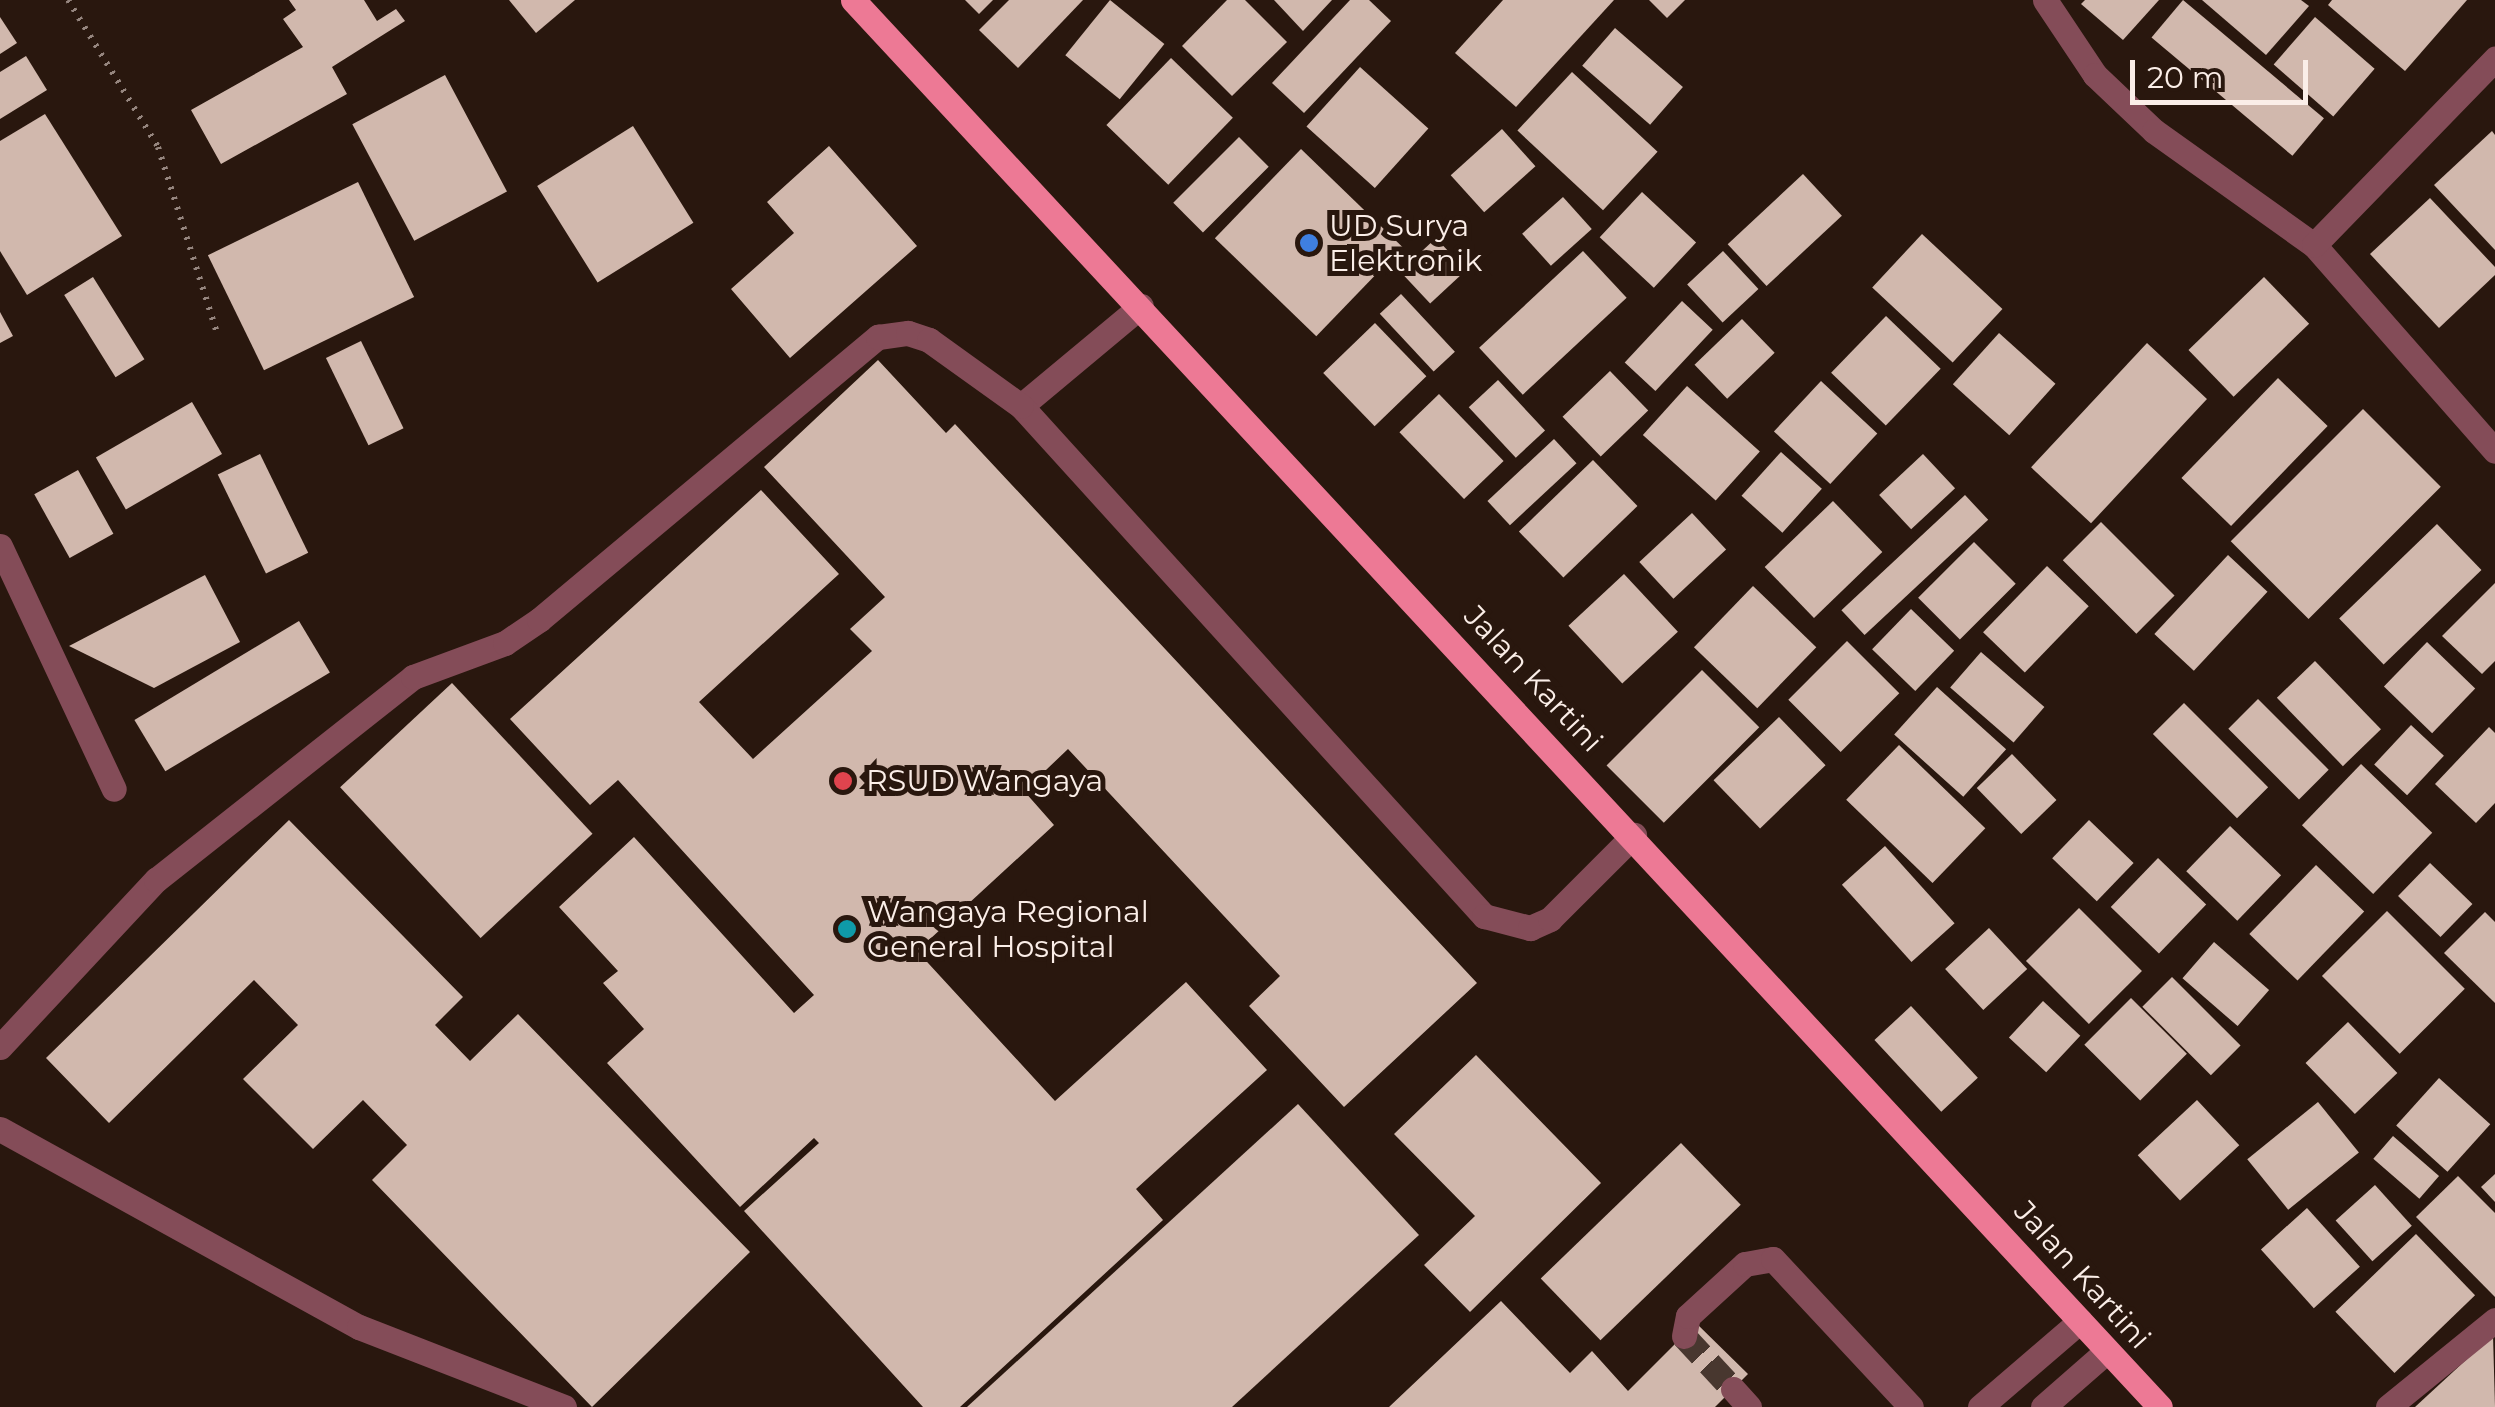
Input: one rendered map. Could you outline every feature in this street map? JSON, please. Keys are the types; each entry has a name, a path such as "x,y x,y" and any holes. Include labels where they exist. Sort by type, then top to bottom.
{"main road":[{"name":"Jalan Kartini","path":"853,0 1142,306 2160,1407"}],"street":[{"path":"2045,0 2095,75 2154,131 2314,245 2495,451"},
{"path":"2314,245 2495,60"},
{"path":"1021,406 1142,306"},
{"path":"0,1047 156,880 413,677 505,642 539,620 878,337 908,333 929,340 1021,406 1484,916 1530,928 1550,919 1634,836"},
{"path":"0,546 114,788"},
{"path":"0,1129 359,1327 564,1407"},
{"path":"1684,1336 1688,1316 1745,1264 1773,1259 1911,1407"},
{"path":"2388,1407 2495,1320"},
{"path":"1980,1407 2080,1321"},
{"path":"2044,1407 2108,1351"}],"path":[{"path":"68,0 158,147 216,330"}],"building":[{"path":"289,0 364,0 377,21 396,9 405,21 332,67 347,94 221,164 191,110 303,47 283,19 296,10"},
{"path":"509,0 575,0 536,33"},
{"path":"965,0 993,0 979,14"},
{"path":"1009,0 1083,0 1018,68 979,30"},
{"path":"1110,0 1164,44 1120,99 1065,55"},
{"path":"1227,0 1245,0 1287,42 1232,96 1182,46"},
{"path":"1274,0 1332,0 1303,31"},
{"path":"1350,0 1369,0 1391,21 1304,113 1272,83"},
{"path":"1503,0 1614,0 1516,107 1455,53"},
{"path":"1649,0 1685,0 1667,18"},
{"path":"2085,0 2159,0 2123,40 2081,4"},
{"path":"2183,0 2324,118 2292,156 2152,38"},
{"path":"2202,0 2301,0 2309,6 2266,55"},
{"path":"2332,0 2467,0 2405,71 2328,5"},
{"path":"0,17 17,43 0,54"},
{"path":"2315,17 2375,69 2333,116 2274,65"},
{"path":"1615,28 1683,87 1650,125 1582,66"},
{"path":"26,56 47,90 0,119 0,72"},
{"path":"1171,58 1233,118 1168,185 1106,125"},
{"path":"1360,67 1428,129 1375,188 1306,126"},
{"path":"1572,72 1658,152 1603,210 1517,131"},
{"path":"445,75 507,192 414,241 352,124"},
{"path":"45,114 122,236 27,295 0,251 0,141"},
{"path":"633,126 693,223 598,283 537,186"},
{"path":"1502,129 1535,166 1484,212 1451,175"},
{"path":"2492,131 2495,135 2495,250 2434,185"},
{"path":"1239,137 1269,167 1203,232 1173,203"},
{"path":"829,146 917,246 790,358 731,289 794,233 767,202"},
{"name":"UD Surya Elektronik","path":"1301,149 1402,247 1316,336 1215,238"},
{"path":"1803,174 1842,216 1767,286 1728,244"},
{"path":"358,182 414,297 264,370 208,255"},
{"path":"1642,192 1696,242 1654,288 1600,237"},
{"path":"1563,197 1592,229 1551,266 1522,234"},
{"path":"2430,198 2495,267 2495,275 2439,328 2370,254"},
{"path":"1922,234 2002,309 1953,362 1872,287"},
{"path":"1436,238 1466,270 1430,304 1400,271"},
{"path":"1583,251 1627,298 1523,395 1479,348"},
{"path":"1723,251 1758,289 1723,322 1687,284"},
{"path":"93,277 144,359 116,377 64,295"},
{"path":"2264,277 2309,324 2234,397 2188,350"},
{"path":"1401,294 1455,352 1434,372 1380,314"},
{"path":"1682,301 1713,330 1655,391 1625,362"},
{"path":"0,312 13,336 0,343"},
{"path":"1886,316 1941,369 1886,426 1831,373"},
{"path":"1742,319 1775,353 1727,399 1695,365"},
{"path":"1375,323 1426,376 1375,426 1323,373"},
{"path":"1999,333 2055,384 2009,435 1953,384"},
{"path":"361,341 404,428 368,445 326,358"},
{"path":"2147,343 2207,399 2091,523 2031,467"},
{"name":"Wangaya Regional General Hospital","path":"878,360 946,433 955,424 1477,983 1344,1107 1249,1006 1280,976 1068,749 1024,791 1054,825 917,951 1055,1101 1186,982 1267,1070 1136,1189 1163,1220 960,1407 923,1407 744,1211 819,1143 814,1138 740,1207 607,1063 644,1029 603,983 618,971 559,907 634,837 794,1013 814,995 618,780 590,805 510,719 761,490 839,574 699,702 753,759 872,651 850,629 885,597 764,467"},
{"path":"1610,371 1648,411 1601,456 1563,417"},
{"path":"2278,378 2328,426 2231,526 2181,478"},
{"path":"1498,380 1545,430 1516,458 1469,407"},
{"path":"1821,381 1877,434 1830,484 1774,431"},
{"path":"1687,386 1760,452 1716,501 1643,435"},
{"path":"1439,394 1504,461 1464,499 1399,432"},
{"path":"192,402 222,454 126,509 96,458"},
{"path":"2363,409 2441,487 2309,619 2231,541"},
{"path":"1554,439 1577,463 1510,525 1487,501"},
{"path":"1781,452 1822,489 1782,533 1742,496"},
{"path":"260,454 308,553 266,573 218,475"},
{"path":"1923,454 1955,488 1911,529 1879,495"},
{"path":"1593,460 1637,506 1563,578 1519,532"},
{"path":"78,470 113,534 70,558 34,494"},
{"path":"1965,495 1988,520 1865,635 1841,610"},
{"path":"1833,501 1882,552 1814,618 1765,567"},
{"path":"1692,513 1726,550 1673,599 1639,562"},
{"path":"2101,522 2175,596 2136,634 2063,560"},
{"path":"2437,524 2481,570 2384,665 2339,618"},
{"path":"1974,542 2016,584 1960,640 1918,598"},
{"path":"2228,555 2267,592 2194,671 2154,634"},
{"path":"2047,566 2089,606 2025,672 1983,632"},
{"path":"1624,574 1678,632 1622,684 1568,626"},
{"path":"205,575 240,642 154,688 69,646"},
{"path":"2495,583 2495,661 2482,674 2442,636"},
{"path":"1753,586 1816,647 1757,708 1694,647"},
{"path":"1911,609 1954,651 1915,691 1872,649"},
{"path":"299,621 330,672 165,771 134,720"},
{"path":"1847,641 1899,693 1841,752 1788,700"},
{"path":"2427,642 2475,689 2432,733 2384,687"},
{"path":"1981,652 2044,707 2014,743 1950,687"},
{"path":"2315,661 2381,729 2343,766 2277,698"},
{"path":"1702,670 1759,727 1664,823 1607,765"},
{"path":"452,683 592,834 481,938 340,787"},
{"path":"1937,687 2006,749 1963,797 1894,735"},
{"path":"2258,699 2329,770 2299,799 2228,729"},
{"path":"2184,703 2268,787 2237,818 2153,734"},
{"path":"1779,717 1826,765 1760,828 1714,780"},
{"path":"2411,725 2444,756 2407,795 2374,764"},
{"path":"2489,727 2495,733 2495,803 2476,823 2435,784"},
{"path":"1899,745 1985,828 1933,883 1846,800"},
{"path":"2012,754 2056,800 2021,834 1977,788"},
{"path":"2361,764 2432,833 2373,894 2302,825"},
{"path":"289,820 463,997 435,1025 470,1061 518,1014 750,1252 592,1407 372,1180 407,1145 363,1100 313,1149 243,1079 298,1025 254,980 109,1123 46,1058"},
{"path":"2089,820 2134,863 2097,901 2052,858"},
{"path":"2230,826 2281,875 2237,921 2186,871"},
{"path":"1885,846 1955,923 1911,962 1842,885"},
{"path":"2158,858 2206,905 2159,953 2111,907"},
{"path":"2430,863 2472,904 2440,937 2398,896"},
{"path":"2316,865 2364,912 2298,981 2249,934"},
{"path":"2079,908 2142,971 2089,1024 2026,961"},
{"path":"2387,911 2465,989 2400,1054 2322,976"},
{"path":"2485,912 2495,922 2495,1003 2444,953"},
{"path":"1989,928 2027,969 1983,1010 1945,969"},
{"path":"2214,942 2269,990 2238,1026 2183,978"},
{"path":"2172,977 2241,1046 2211,1075 2142,1007"},
{"path":"2131,998 2187,1054 2140,1101 2084,1045"},
{"path":"2043,1001 2080,1036 2046,1072 2009,1038"},
{"path":"1911,1006 1978,1078 1941,1112 1874,1040"},
{"path":"2348,1022 2397,1073 2355,1114 2306,1063"},
{"path":"1476,1055 1601,1183 1470,1312 1424,1265 1475,1216 1394,1134"},
{"path":"2439,1078 2490,1124 2447,1172 2396,1126"},
{"path":"2197,1100 2239,1145 2180,1201 2138,1155"},
{"path":"2318,1102 2359,1153 2288,1210 2247,1159"},
{"path":"1298,1104 1419,1235 1232,1407 967,1407"},
{"path":"2393,1136 2439,1176 2419,1199 2373,1159"},
{"path":"1681,1143 1741,1205 1600,1340 1541,1278"},
{"path":"2495,1174 2495,1202 2481,1187"},
{"path":"2458,1176 2495,1213 2495,1297 2416,1217"},
{"path":"2375,1185 2412,1226 2372,1261 2336,1220"},
{"path":"2307,1208 2360,1267 2314,1308 2261,1249"},
{"path":"2416,1234 2475,1295 2394,1373 2335,1312"},
{"path":"1501,1301 1570,1373 1592,1351 1628,1391 1696,1323 1748,1374 1715,1407 1389,1407"},
{"path":"2493,1335 2495,1407 2415,1407"}],"tunnel":[{"path":"1684,1336 1733,1389"}],"place":[{"name":"UD Surya Elektronik","path":"1309,243"},
{"name":"RSUD Wangaya","path":"843,781"},
{"name":"Wangaya Regional General Hospital","path":"847,929"}]}
